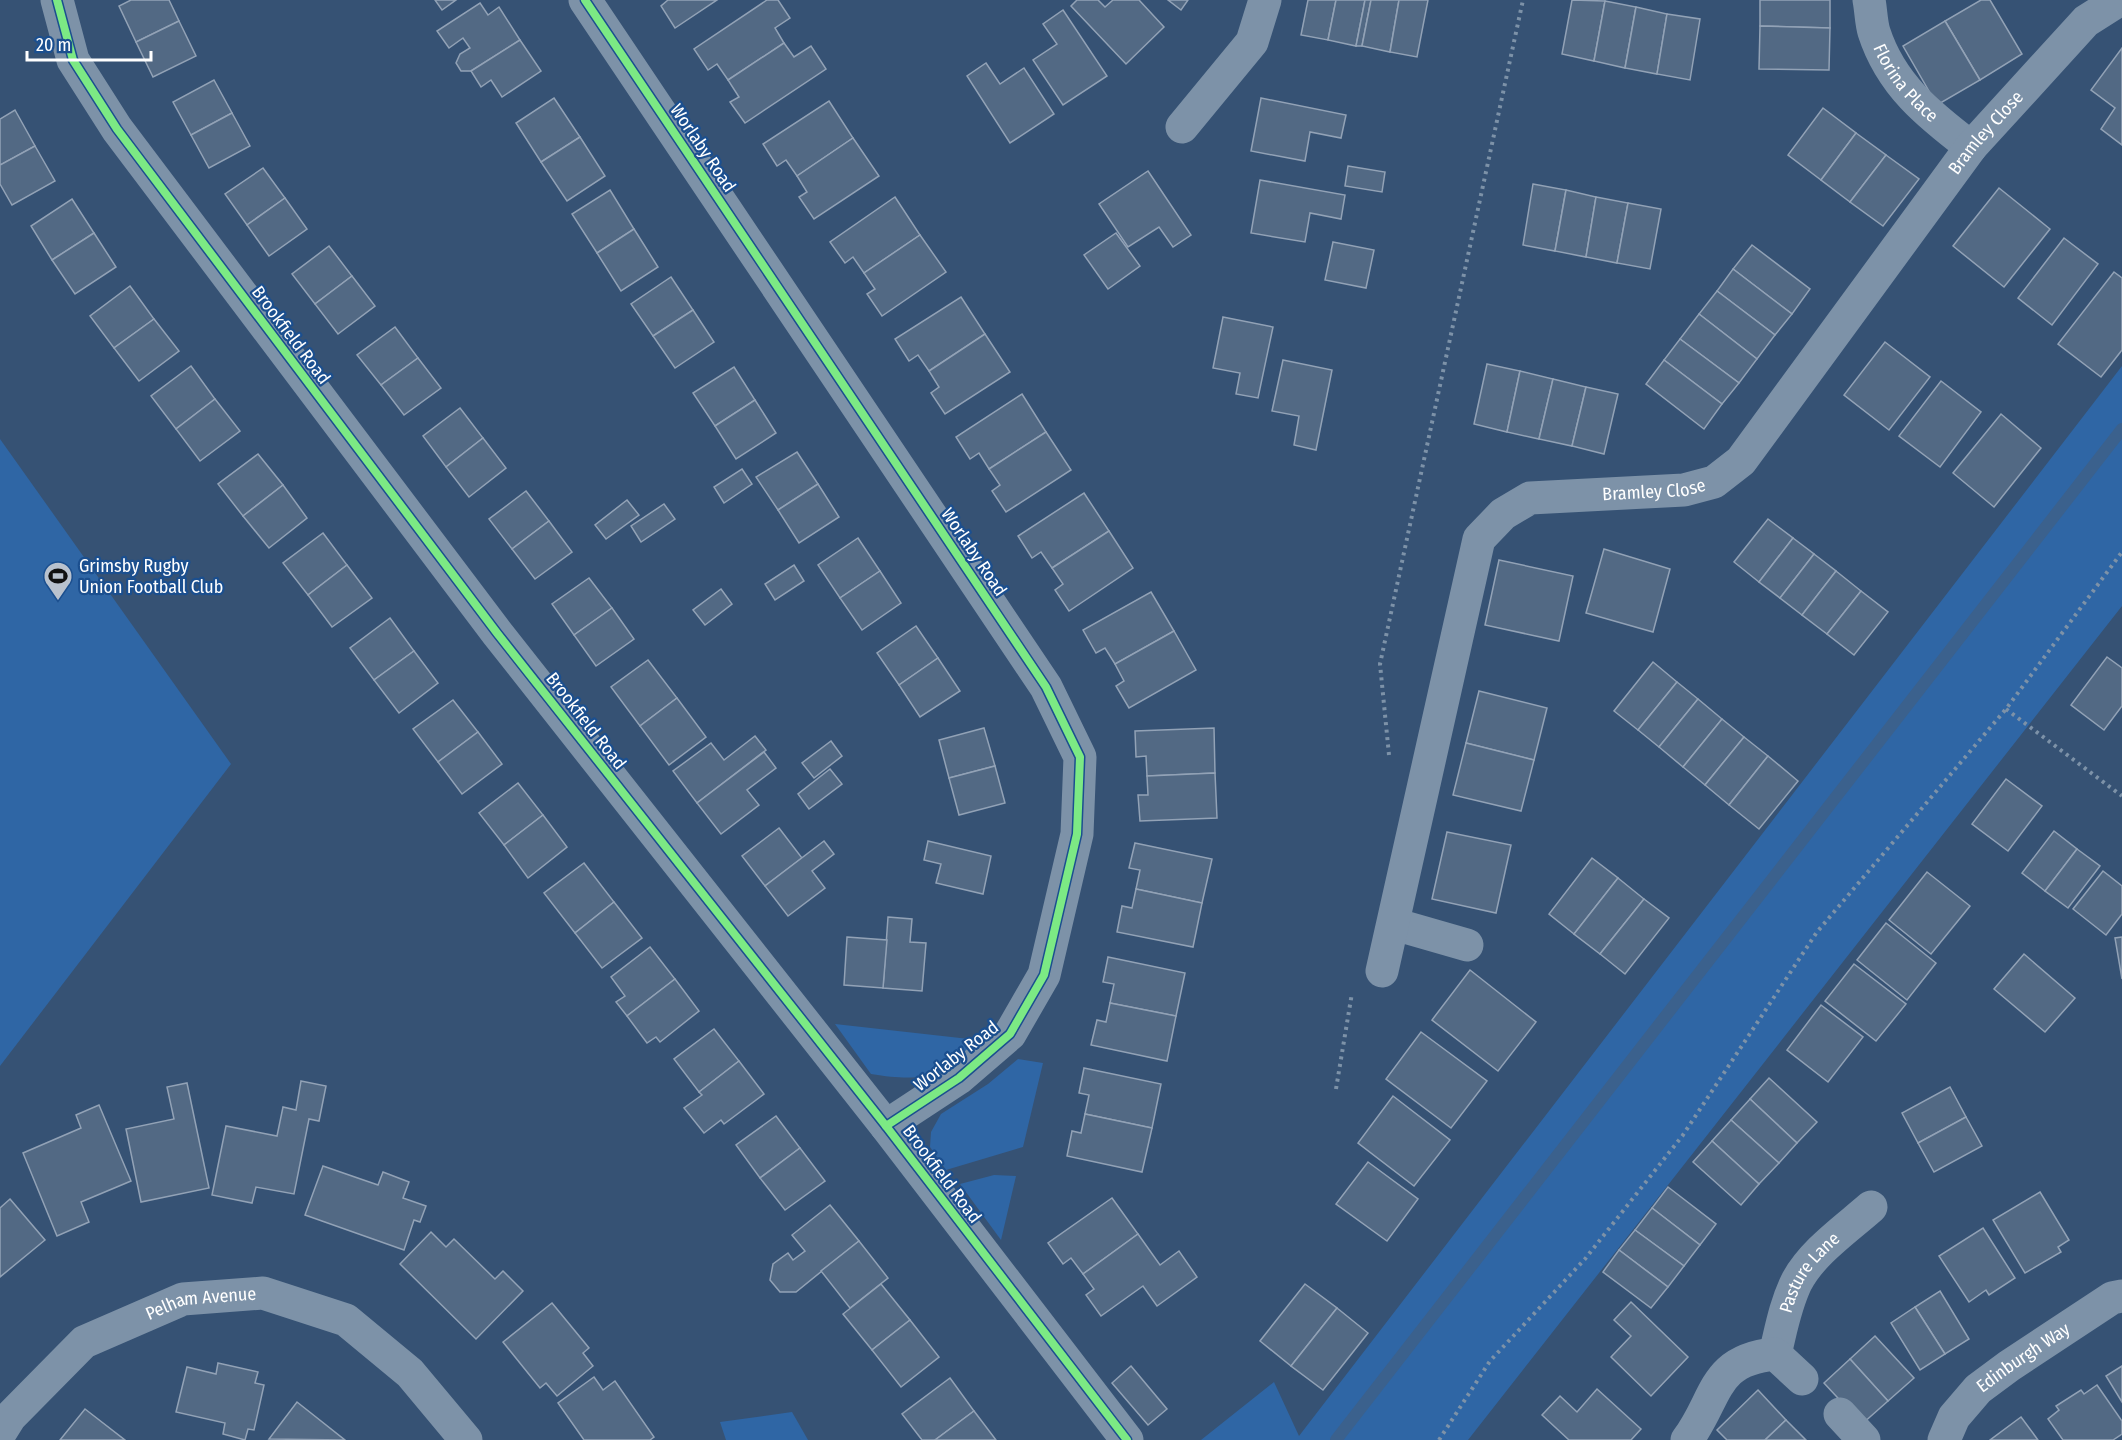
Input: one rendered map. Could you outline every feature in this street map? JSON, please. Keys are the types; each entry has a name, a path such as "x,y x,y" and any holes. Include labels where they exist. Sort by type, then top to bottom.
{"street":[{"name":"Brookfield Road","path":"57,0 73,60 117,129 497,633 886,1126 1127,1440"},
{"name":"Worlaby Road","path":"585,0 1046,687 1080,757 1077,834 1044,975 1010,1034 959,1078 886,1126"},
{"path":"1182,127 1252,42 1265,0"},
{"name":"Florina Place","path":"1869,0 1874,32 1896,80 1934,119 1971,147"},
{"name":"Bramley Close","path":"1382,971 1479,539 1503,514 1530,498 1684,490 1714,482 1741,461 1971,147 2086,21 2119,0"},
{"path":"1394,924 1467,945"},
{"name":"Pasture Lane","path":"1775,1354 1784,1313 1797,1281 1822,1249 1871,1207"},
{"name":"Pelham Avenue","path":"0,1433 10,1417 84,1342 183,1299 263,1293 346,1320 410,1373 466,1440"},
{"name":"Edinburgh Way","path":"1944,1440 1954,1418 1978,1389 2112,1298 2122,1296"},
{"path":"1687,1440 1721,1380 1733,1366 1758,1356 1775,1354 1802,1379"},
{"path":"1840,1414 1864,1440"}],"path":[{"path":"1390,761 1380,664 1522,0"},
{"path":"1440,1440 1490,1360 1585,1259 1683,1135 1817,932 2006,709 2122,552"},
{"path":"2006,709 2122,796"},
{"path":"1336,1089 1353,985"}],"shaded area":[{"path":"2122,366 2122,606 1468,1440 1201,1440 1274,1382 1299,1436"},
{"name":"Grimsby Rugby Union Football Club","path":"0,439 231,764 0,1066"},
{"path":"835,1024 987,1041 958,1062 934,1074 921,1077 890,1077 871,1074"},
{"path":"1018,1059 1043,1063 1023,1147 946,1170 930,1147 931,1132 941,1114 988,1084"},
{"path":"994,1175 1016,1176 1001,1240 960,1184"},
{"path":"792,1412 808,1440 726,1440 720,1422"}],"building":[{"path":"131,0 169,0 179,21 136,42 119,6"},
{"path":"435,0 456,0 442,10"},
{"path":"668,0 717,0 675,28 661,6"},
{"path":"767,0 778,0 790,18 775,28 784,43 728,80 717,64 708,70 694,49"},
{"path":"1077,0 1098,0 1105,7 1113,0 1139,0 1164,27 1126,64 1071,6"},
{"path":"1168,0 1188,0 1181,10"},
{"path":"1308,0 1336,0 1328,40 1301,35"},
{"path":"1336,0 1365,0 1356,46 1328,40"},
{"path":"1365,0 1371,0 1362,46 1356,46"},
{"path":"1371,0 1399,0 1390,52 1362,46"},
{"path":"1399,0 1428,0 1417,57 1390,52"},
{"path":"1572,0 1605,1 1594,61 1562,54"},
{"path":"1760,0 1830,0 1830,28 1760,26"},
{"path":"1981,0 1990,0 2022,54 1980,80 1945,21"},
{"path":"1605,1 1636,7 1625,68 1594,61"},
{"path":"480,3 488,15 499,7 520,40 471,71 461,71 456,63 460,54 470,48 463,38 449,48 437,31"},
{"path":"1636,7 1667,14 1657,74 1625,68"},
{"path":"1063,10 1107,76 1063,105 1033,60 1057,44 1043,24"},
{"path":"1667,14 1700,19 1690,80 1657,74"},
{"path":"179,21 196,56 153,77 136,42"},
{"path":"1945,21 1980,80 1937,105 1903,46"},
{"path":"1760,26 1830,28 1829,70 1759,69"},
{"path":"520,40 541,71 502,97 491,80 481,87 471,71"},
{"path":"784,43 794,57 811,46 826,69 745,123 730,102 739,97 728,80"},
{"path":"2122,48 2122,145 2101,129 2115,108 2091,90"},
{"path":"986,63 1000,84 1024,68 1054,114 1010,143 967,76"},
{"path":"214,80 232,113 191,135 173,102"},
{"path":"554,98 580,137 541,162 516,123"},
{"path":"1261,98 1346,115 1341,138 1310,132 1305,161 1251,151"},
{"path":"829,101 853,138 797,176 786,160 777,166 763,144"},
{"path":"1823,108 1856,133 1821,180 1788,155"},
{"path":"15,110 35,146 0,165 0,119"},
{"path":"232,113 250,146 209,168 191,135"},
{"path":"1856,133 1886,155 1850,202 1821,180"},
{"path":"580,137 605,176 567,201 541,162"},
{"path":"853,138 879,176 814,219 799,197 807,192 797,176"},
{"path":"35,146 55,181 12,205 0,184 0,165"},
{"path":"1886,155 1919,179 1883,226 1850,202"},
{"path":"1348,166 1385,172 1382,192 1345,186"},
{"path":"263,168 285,198 247,225 225,194"},
{"path":"1148,171 1191,235 1173,247 1159,227 1128,247 1099,204"},
{"path":"1260,180 1345,195 1341,219 1310,213 1305,242 1251,233"},
{"path":"1533,184 1566,190 1555,251 1523,245"},
{"path":"1999,188 2050,229 2004,287 1953,246"},
{"path":"610,190 634,229 597,253 572,214"},
{"path":"1566,190 1596,197 1586,257 1555,251"},
{"path":"895,197 920,235 864,273 853,257 845,263 830,242"},
{"path":"1596,197 1628,203 1617,263 1586,257"},
{"path":"285,198 307,229 269,256 247,225"},
{"path":"72,199 94,233 52,260 31,226"},
{"path":"1628,203 1661,209 1650,269 1617,263"},
{"path":"634,229 658,267 621,291 597,253"},
{"path":"94,233 116,267 75,294 52,260"},
{"path":"1116,233 1140,266 1108,289 1084,255"},
{"path":"920,235 946,272 882,316 867,294 875,289 864,273"},
{"path":"2064,238 2098,264 2052,325 2018,298"},
{"path":"1333,242 1374,250 1366,288 1325,280"},
{"path":"1752,245 1810,289 1792,314 1733,269"},
{"path":"329,246 352,276 315,304 292,274"},
{"path":"1733,269 1792,314 1775,335 1717,291"},
{"path":"2114,272 2122,278 2122,350 2101,377 2058,344"},
{"path":"352,276 375,306 338,334 315,304"},
{"path":"671,277 693,310 653,336 631,304"},
{"path":"130,286 154,319 114,348 90,316"},
{"path":"1717,291 1775,335 1757,359 1699,314"},
{"path":"961,297 985,334 929,371 918,355 909,361 895,339"},
{"path":"693,310 714,342 675,368 653,336"},
{"path":"1699,314 1757,359 1739,383 1680,339"},
{"path":"1223,317 1273,327 1258,398 1236,394 1240,373 1213,368"},
{"path":"154,319 179,351 139,381 114,348"},
{"path":"395,327 418,358 381,385 357,355"},
{"path":"985,334 1010,372 945,414 931,393 939,387 929,371"},
{"path":"1680,339 1739,383 1722,404 1664,360"},
{"path":"1885,342 1930,377 1889,430 1844,395"},
{"path":"418,358 441,388 404,415 381,385"},
{"path":"1283,360 1332,370 1316,450 1294,445 1299,416 1272,411"},
{"path":"1664,360 1722,404 1704,429 1646,384"},
{"path":"1487,364 1520,371 1507,432 1474,424"},
{"path":"191,366 215,399 176,429 151,396"},
{"path":"734,367 755,400 715,426 693,393"},
{"path":"1520,371 1553,379 1539,439 1507,432"},
{"path":"1553,379 1586,387 1572,446 1539,439"},
{"path":"1941,381 1981,412 1940,467 1899,436"},
{"path":"1586,387 1618,394 1604,454 1572,446"},
{"path":"1022,394 1046,432 989,469 979,453 970,459 956,437"},
{"path":"215,399 240,431 200,461 176,429"},
{"path":"755,400 776,433 736,459 715,426"},
{"path":"460,408 483,438 446,467 423,436"},
{"path":"2001,414 2041,448 1994,507 1953,473"},
{"path":"1046,432 1071,470 1006,512 992,491 1000,485 989,469"},
{"path":"483,438 506,468 469,497 446,467"},
{"path":"797,452 818,484 778,510 756,477"},
{"path":"258,454 283,485 243,516 218,484"},
{"path":"742,469 752,484 724,503 714,487"},
{"path":"818,484 839,517 799,543 778,510"},
{"path":"283,485 307,518 269,548 243,516"},
{"path":"526,491 549,521 512,549 489,519"},
{"path":"1084,493 1109,531 1052,568 1041,552 1032,558 1018,536"},
{"path":"627,500 639,515 606,539 595,525"},
{"path":"664,504 675,519 641,542 631,526"},
{"path":"1768,519 1793,538 1759,582 1734,562"},
{"path":"549,521 572,552 535,579 512,549"},
{"path":"1109,531 1133,568 1069,611 1055,590 1063,584 1052,568"},
{"path":"323,533 347,565 308,595 283,563"},
{"path":"858,538 880,571 840,598 818,565"},
{"path":"1793,538 1814,554 1780,598 1759,582"},
{"path":"1604,549 1670,569 1653,632 1586,613"},
{"path":"1814,554 1836,571 1802,615 1780,598"},
{"path":"1499,560 1573,576 1559,641 1485,625"},
{"path":"347,565 372,598 332,627 308,595"},
{"path":"794,565 804,581 775,600 765,584"},
{"path":"880,571 901,603 862,630 840,598"},
{"path":"1836,571 1861,591 1827,634 1802,615"},
{"path":"589,578 612,608 574,635 552,604"},
{"path":"721,589 732,604 705,625 693,610"},
{"path":"1861,591 1888,612 1854,655 1827,634"},
{"path":"1151,592 1174,631 1115,664 1105,648 1096,653 1083,630"},
{"path":"612,608 634,639 596,666 574,635"},
{"path":"390,618 414,651 374,680 350,648"},
{"path":"916,626 938,658 899,685 877,653"},
{"path":"1174,631 1196,670 1129,708 1116,686 1124,681 1115,664"},
{"path":"414,651 438,683 399,713 374,680"},
{"path":"2107,657 2122,668 2122,706 2104,730 2071,705"},
{"path":"938,658 960,691 920,717 899,685"},
{"path":"648,660 677,698 640,726 611,687"},
{"path":"1653,662 1677,682 1638,730 1614,711"},
{"path":"1677,682 1698,699 1659,747 1638,730"},
{"path":"1479,691 1547,708 1534,760 1466,743"},
{"path":"677,698 706,737 669,765 640,726"},
{"path":"1698,699 1722,719 1683,767 1659,747"},
{"path":"453,700 478,732 438,762 413,729"},
{"path":"1722,719 1744,737 1705,785 1683,767"},
{"path":"984,728 995,766 949,778 939,740"},
{"path":"1214,728 1215,773 1147,776 1146,756 1136,757 1135,731"},
{"path":"478,732 502,764 462,794 438,762"},
{"path":"755,736 766,750 697,803 673,771 711,743 724,760"},
{"path":"1744,737 1768,756 1729,805 1705,785"},
{"path":"831,741 842,756 814,778 802,763"},
{"path":"1466,743 1534,760 1521,811 1453,795"},
{"path":"764,752 776,768 747,790 759,805 721,834 697,803"},
{"path":"1768,756 1798,781 1759,829 1729,805"},
{"path":"995,766 1005,803 959,815 949,778"},
{"path":"830,769 842,784 809,809 798,794"},
{"path":"1215,773 1217,818 1140,821 1138,795 1148,795 1147,776"},
{"path":"2006,779 2042,806 2008,851 1972,824"},
{"path":"518,783 543,815 504,845 479,813"},
{"path":"543,815 567,847 528,878 504,845"},
{"path":"779,828 802,858 765,886 742,856"},
{"path":"2054,831 2077,849 2045,891 2022,873"},
{"path":"1447,832 1511,845 1496,913 1432,899"},
{"path":"824,841 834,854 812,871 825,888 788,916 765,886"},
{"path":"928,841 991,856 983,894 936,883 941,864 924,860"},
{"path":"1135,843 1212,859 1202,903 1136,889 1140,870 1129,868"},
{"path":"2077,849 2100,866 2068,908 2045,891"},
{"path":"1592,858 1618,878 1574,934 1549,914"},
{"path":"584,863 614,902 575,933 544,893"},
{"path":"2103,871 2122,886 2122,914 2106,935 2073,909"},
{"path":"1927,872 1970,906 1931,954 1889,920"},
{"path":"1618,878 1644,899 1600,954 1574,934"},
{"path":"1136,889 1202,903 1193,947 1117,932 1122,906 1132,908"},
{"path":"1644,899 1669,918 1625,974 1600,954"},
{"path":"614,902 642,938 602,968 575,933"},
{"path":"888,917 912,919 910,942 926,943 922,991 883,988"},
{"path":"1886,923 1936,963 1907,1000 1857,960"},
{"path":"847,937 887,940 883,988 844,985"},
{"path":"2122,937 2122,979 2115,938"},
{"path":"650,947 675,979 627,1016 616,1002 625,996 611,977"},
{"path":"2024,954 2075,998 2045,1032 1994,989"},
{"path":"1108,957 1185,973 1176,1016 1110,1003 1114,984 1103,982"},
{"path":"1854,964 1906,1004 1876,1041 1825,1001"},
{"path":"1470,970 1536,1022 1498,1071 1432,1020"},
{"path":"675,979 699,1011 660,1042 656,1037 647,1043 627,1016"},
{"path":"1110,1003 1176,1016 1167,1061 1091,1045 1097,1020 1106,1022"},
{"path":"1821,1005 1863,1037 1828,1082 1787,1050"},
{"path":"714,1029 739,1061 699,1092 674,1059"},
{"path":"1421,1032 1487,1081 1451,1128 1386,1079"},
{"path":"739,1061 764,1094 724,1124 721,1120 704,1133 684,1108 702,1095 699,1092"},
{"path":"1084,1068 1161,1084 1152,1128 1085,1114 1089,1095 1079,1093"},
{"path":"1769,1078 1817,1122 1797,1143 1750,1099"},
{"path":"301,1081 326,1086 319,1121 309,1119 294,1194 256,1187 252,1203 212,1195 226,1126 277,1136 283,1107 296,1110"},
{"path":"187,1083 209,1188 141,1202 126,1129 174,1119 167,1087"},
{"path":"1950,1087 1966,1117 1918,1143 1902,1113"},
{"path":"1393,1096 1450,1140 1414,1186 1358,1143"},
{"path":"1750,1099 1797,1143 1779,1163 1731,1120"},
{"path":"99,1105 131,1181 81,1202 89,1222 57,1236 23,1153 81,1128 76,1115"},
{"path":"1085,1114 1152,1128 1142,1172 1067,1156 1072,1131 1081,1133"},
{"path":"776,1116 800,1148 760,1178 736,1145"},
{"path":"1966,1117 1982,1146 1934,1172 1918,1143"},
{"path":"1731,1120 1779,1163 1759,1184 1712,1141"},
{"path":"1712,1141 1759,1184 1741,1205 1693,1162"},
{"path":"800,1148 825,1181 785,1210 760,1178"},
{"path":"1368,1162 1418,1199 1387,1241 1336,1204"},
{"path":"323,1166 378,1185 383,1172 409,1182 403,1198 426,1206 420,1222 414,1220 404,1250 305,1215"},
{"path":"1668,1187 1716,1224 1700,1245 1652,1208"},
{"path":"2040,1192 2069,1240 2058,1247 2061,1252 2025,1273 1993,1220"},
{"path":"1112,1198 1138,1234 1083,1274 1071,1258 1063,1264 1048,1243"},
{"path":"10,1199 45,1240 0,1277 0,1208"},
{"path":"830,1205 859,1241 796,1292 780,1292 770,1280 773,1264 788,1253 793,1260 805,1251 792,1235"},
{"path":"1652,1208 1700,1245 1684,1266 1635,1230"},
{"path":"1983,1228 2015,1278 1989,1295 1986,1290 1969,1302 1939,1256"},
{"path":"1635,1230 1684,1266 1668,1287 1619,1250"},
{"path":"431,1232 446,1247 454,1239 495,1279 503,1271 523,1291 476,1339 400,1264"},
{"path":"1138,1234 1160,1265 1179,1251 1197,1277 1157,1306 1143,1286 1101,1316 1086,1295 1094,1289 1083,1274"},
{"path":"859,1241 888,1278 850,1308 821,1271"},
{"path":"1619,1250 1668,1287 1651,1308 1603,1272"},
{"path":"881,1284 910,1320 872,1350 843,1314"},
{"path":"1305,1284 1337,1308 1291,1366 1260,1341"},
{"path":"1940,1291 1969,1339 1945,1354 1915,1307"},
{"path":"1631,1302 1688,1357 1651,1396 1611,1357 1631,1336 1614,1320"},
{"path":"552,1303 589,1348 583,1353 593,1366 557,1396 546,1383 540,1388 503,1342"},
{"path":"1915,1307 1945,1354 1920,1370 1891,1323"},
{"path":"1337,1308 1368,1333 1323,1390 1291,1366"},
{"path":"910,1320 939,1357 901,1387 872,1350"},
{"path":"1875,1336 1914,1378 1888,1401 1850,1359"},
{"path":"1850,1359 1888,1401 1862,1424 1824,1383"},
{"path":"218,1363 258,1372 255,1383 264,1385 254,1430 248,1429 245,1440 223,1434 225,1423 176,1412 187,1367 216,1374"},
{"path":"1131,1366 1167,1409 1148,1425 1112,1383"},
{"path":"2122,1366 2122,1402 2106,1376"},
{"path":"594,1377 603,1390 615,1381 654,1437 650,1440 584,1440 558,1403"},
{"path":"950,1378 974,1411 935,1440 922,1440 902,1414"},
{"path":"2097,1385 2122,1421 2122,1434 2113,1440 2063,1440 2048,1419 2059,1410 2056,1406 2081,1390 2084,1394"},
{"path":"1597,1389 1641,1429 1631,1440 1569,1440 1542,1415 1560,1396 1577,1412"},
{"path":"1758,1390 1786,1420 1765,1440 1727,1440 1717,1430"},
{"path":"297,1402 345,1440 269,1439"},
{"path":"85,1409 125,1440 60,1440"},
{"path":"974,1411 996,1440 935,1440"},
{"path":"2021,1417 2038,1440 1990,1440"},
{"path":"1786,1420 1806,1440 1765,1440"}],"waterway":[{"path":"1336,1440 2122,429"}],"cycle path":[{"path":"57,0 73,60 117,129 497,633 886,1126 1127,1440"},
{"path":"585,0 1046,687 1080,757 1077,834 1044,975 1010,1034 959,1078 886,1126"}],"place":[{"name":"Grimsby Rugby Union Football Club","path":"58,602"}]}
